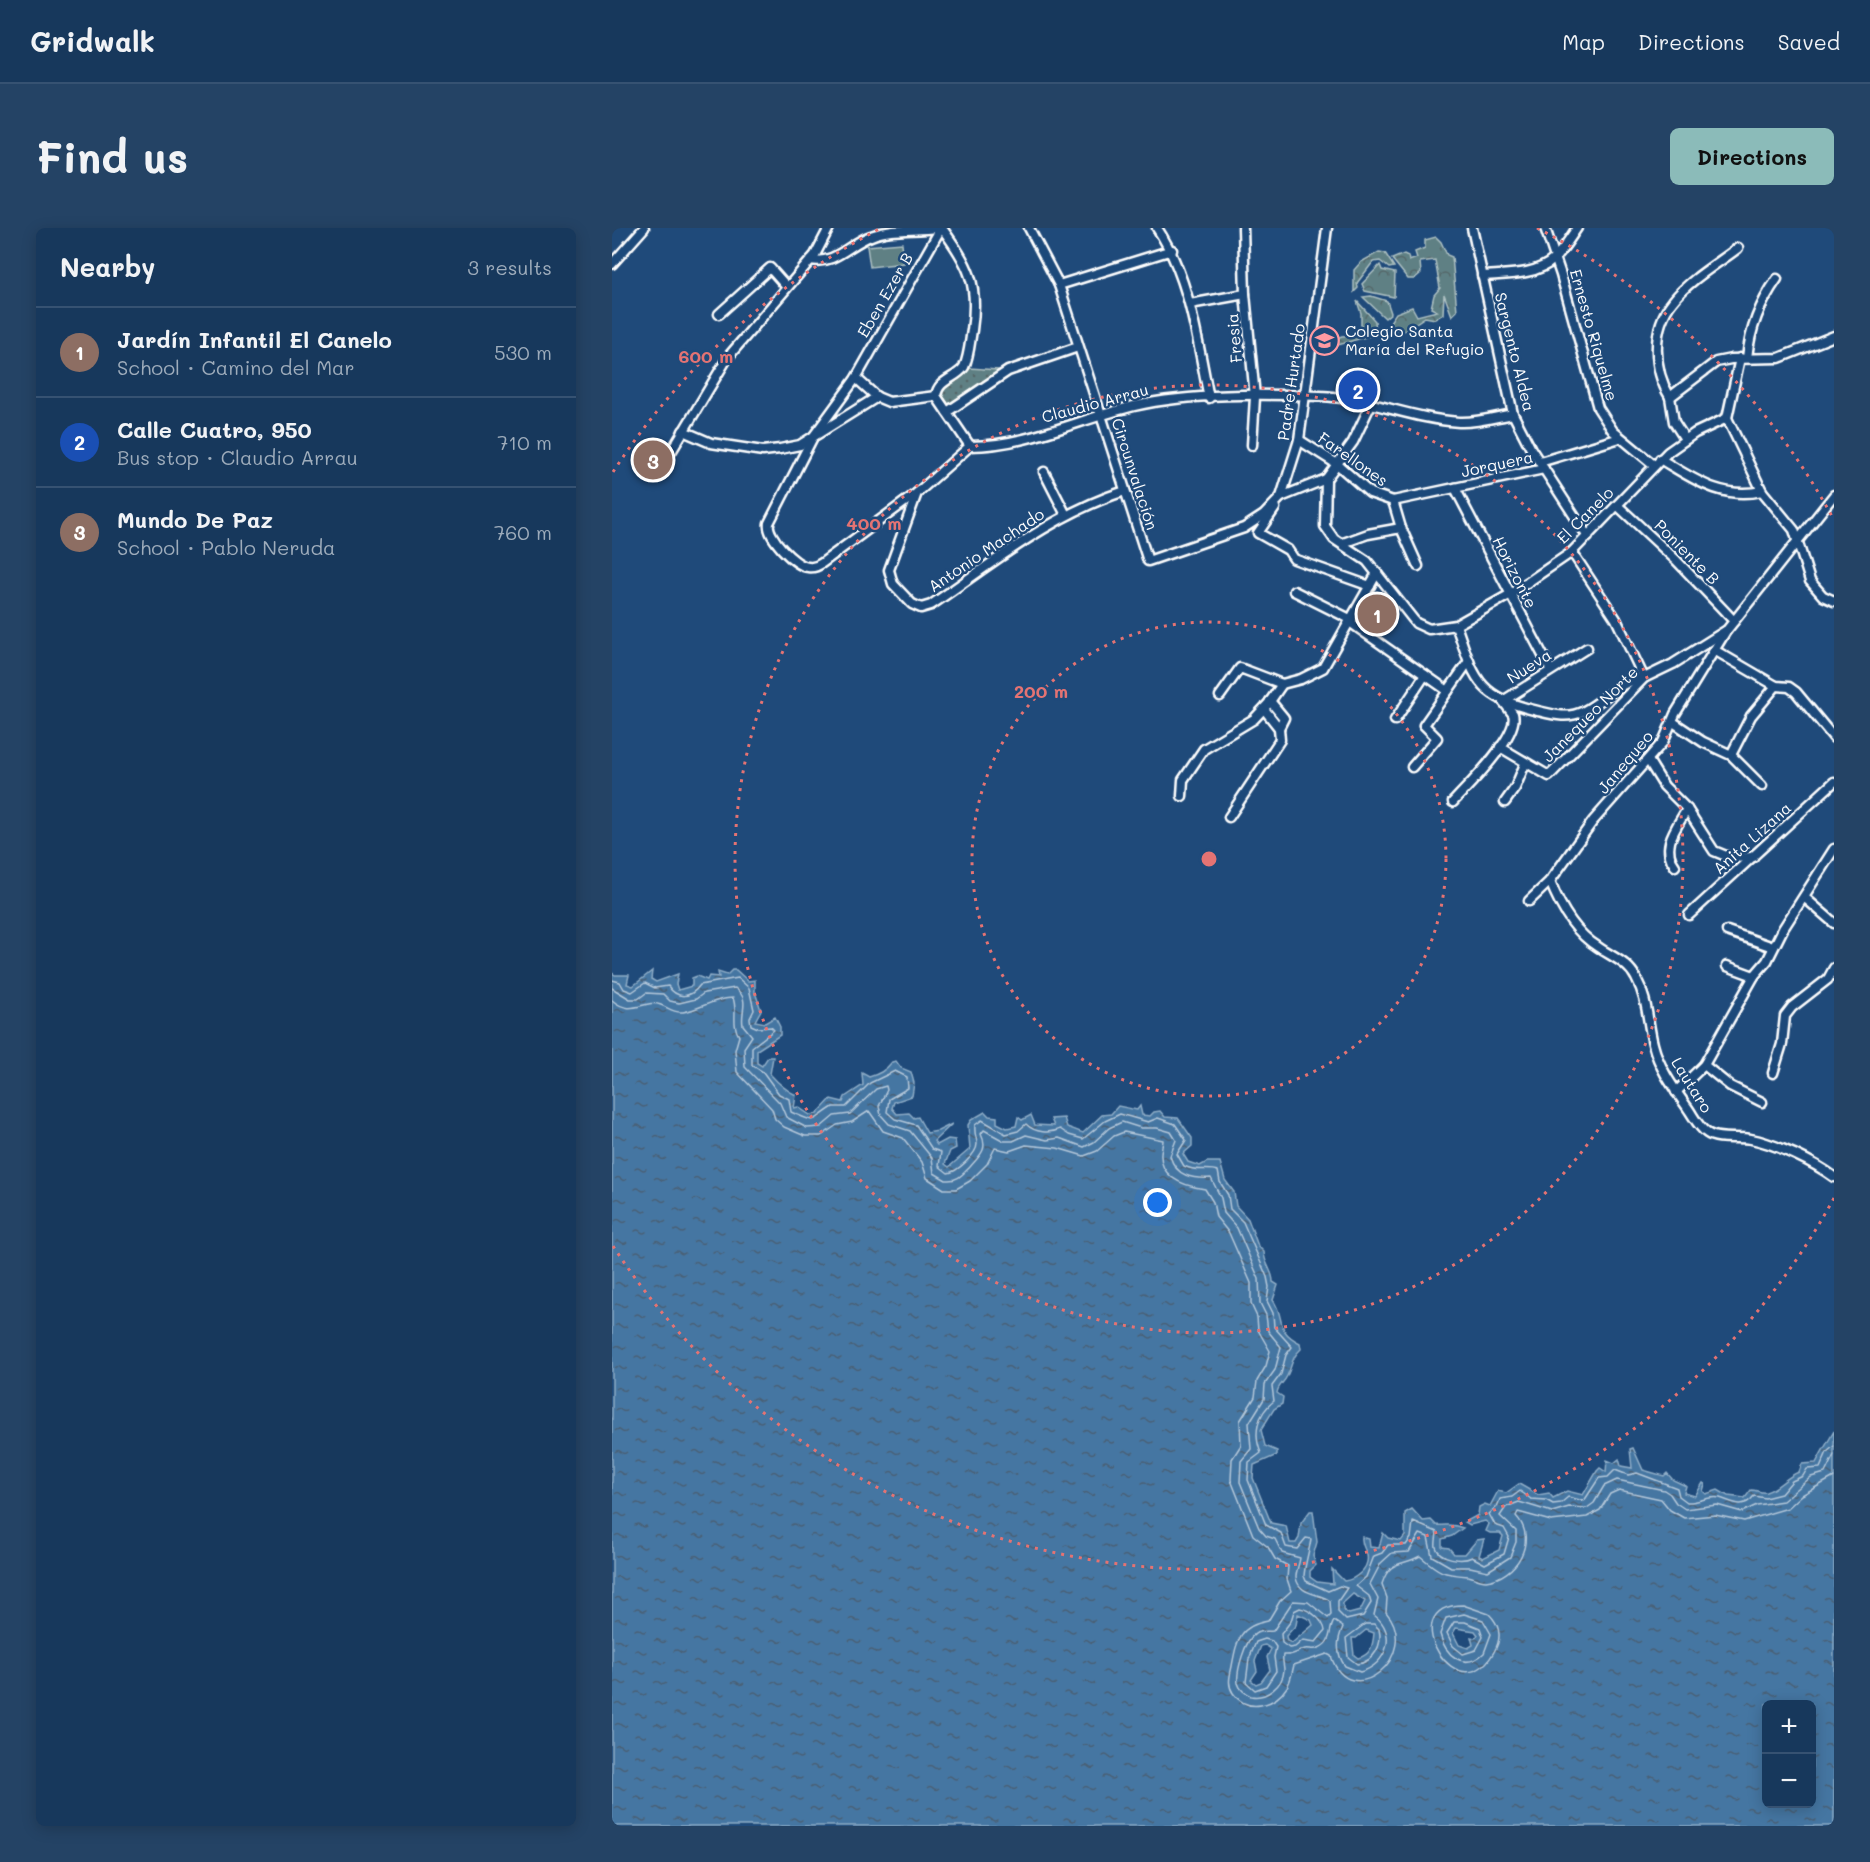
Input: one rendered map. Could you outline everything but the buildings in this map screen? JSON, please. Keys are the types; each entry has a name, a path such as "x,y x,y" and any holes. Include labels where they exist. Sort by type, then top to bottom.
{"street":[{"path":"612,264 644,228"},
{"path":"670,452 728,357 786,286 811,260 829,228"},
{"path":"811,260 832,258 864,238 880,233 936,228"},
{"path":"936,396 940,385 958,373 965,364 975,307 969,270 942,228"},
{"name":"Eben Ezer B","path":"917,493 816,567 799,564 771,538 768,530 769,523 813,437 856,378 942,228"},
{"name":"Circunvalación","path":"1029,228 1059,285 1148,561 1244,528 1278,500"},
{"path":"1157,228 1172,250 1190,304 1209,398"},
{"name":"Fresia","path":"1243,228 1245,294 1255,397 1252,445"},
{"name":"Padre Hurtado","path":"1327,228 1299,440 1275,510 1258,533 1288,550 1294,559 1370,586"},
{"name":"Sargento Aldea","path":"1472,228 1513,414 1588,537"},
{"name":"Ernesto Riquelme","path":"1545,228 1573,315 1594,398 1603,417 1620,438 1657,462 1714,490 1738,494 1762,491"},
{"path":"1482,276 1526,272 1544,266 1555,258 1577,228"},
{"path":"1685,439 1674,422 1670,397 1660,376 1657,359 1658,341 1666,312 1683,290 1738,248"},
{"path":"1059,285 1172,250"},
{"path":"719,314 770,268 786,286"},
{"path":"1777,279 1754,323 1727,418 1762,491 1798,539 1810,581 1823,596 1834,601"},
{"path":"1190,304 1245,294"},
{"path":"1670,397 1709,365 1724,360 1743,358 1779,358 1834,336"},
{"path":"947,412 1008,371 1078,347"},
{"path":"856,378 877,397 889,402 936,396"},
{"path":"917,493 970,446 936,396"},
{"name":"Claudio Arrau","path":"970,446 985,446 1028,437 1100,415 1156,402 1209,398 1305,396 1344,398 1458,422 1513,414"},
{"path":"683,430 703,441 763,451 800,445 877,397"},
{"path":"1278,500 1326,479 1360,430 1371,404"},
{"name":"El Canelo","path":"1456,625 1509,595 1572,552 1618,506 1657,462 1685,439 1727,418"},
{"name":"Jorquera","path":"1393,501 1455,488 1542,465 1620,438"},
{"name":"Farellones","path":"1299,440 1337,464 1370,493 1393,501 1401,528 1418,566"},
{"path":"1044,472 1066,515"},
{"path":"1326,479 1325,526 1330,535 1362,556 1419,626 1429,629 1456,625 1469,661 1482,686 1503,701 1556,715 1571,716 1589,708 1621,684 1644,678 1606,602 1572,552"},
{"name":"Horizonte","path":"1455,488 1509,595 1550,669"},
{"name":"Antonio Machado","path":"917,493 903,524 889,570 893,584 912,604 921,608 931,605 1066,515 1125,491"},
{"path":"1734,621 1834,495"},
{"name":"Poniente B","path":"1618,506 1676,560 1734,621"},
{"path":"1343,543 1368,534 1401,528"},
{"path":"1220,696 1240,668 1282,684 1301,679 1323,668 1352,622 1377,573"},
{"path":"1294,591 1352,622 1448,691"},
{"name":"Janequeo Norte","path":"1500,747 1548,776 1644,678 1673,664 1727,630 1734,621"},
{"name":"Janequeo","path":"1529,902 1550,881 1584,832 1664,742 1675,714 1727,630"},
{"name":"Nueva","path":"1452,801 1478,776 1500,747 1515,721 1513,714 1503,701 1550,669 1587,648"},
{"path":"1716,651 1776,686 1789,687 1796,692 1834,738"},
{"path":"1412,767 1437,738 1424,725 1469,661"},
{"path":"1395,720 1425,675"},
{"path":"1182,796 1183,780 1203,749 1248,723 1264,710 1282,684"},
{"path":"1731,755 1751,716 1776,686"},
{"path":"1229,817 1280,740 1279,728 1284,718 1270,701"},
{"path":"1264,710 1279,728"},
{"path":"1673,722 1703,742 1731,755 1762,786"},
{"path":"1648,760 1664,786 1687,809 1714,851 1731,858 1753,857"},
{"name":"Janequeo Norte","path":"1505,802 1515,788 1525,764"},
{"name":"Anita Lizana","path":"1689,915 1834,782"},
{"path":"1675,866 1669,854 1669,844 1687,809"},
{"path":"1676,1092 1704,1065 1754,975 1767,962 1773,947 1834,849"},
{"name":"Lautaro","path":"1550,881 1565,913 1579,931 1598,947 1622,961 1636,977 1648,1005 1656,1054 1663,1072 1707,1133 1768,1143 1825,1170 1834,1177"},
{"path":"1804,897 1834,923"},
{"path":"1727,931 1773,947"},
{"path":"1727,966 1754,975"},
{"path":"1773,1073 1782,1044 1785,1016 1792,1007 1828,979 1834,968"},
{"path":"1704,1065 1730,1086 1762,1102"}],"green space":[{"path":"1436,237 1447,255 1452,257 1457,311 1452,316 1444,294 1443,314 1435,319 1425,317 1404,331 1394,329 1390,322 1396,313 1412,307 1417,316 1437,311 1431,308 1434,295 1440,288 1435,260 1420,262 1421,273 1414,279 1408,279 1392,259 1404,254 1408,256 1409,261 1417,258 1415,252 1425,248 1425,240"},
{"path":"902,243 904,263 870,267 867,246"},
{"path":"1379,252 1385,253 1394,267 1389,268 1380,261 1373,262 1357,283 1358,288 1354,292 1354,270 1361,262"},
{"path":"1380,265 1382,270 1395,273 1394,297 1365,291 1362,284"},
{"path":"1371,296 1387,301 1391,313 1385,318 1363,297"},
{"path":"1357,301 1375,321 1376,334 1321,350 1323,343 1342,336 1361,335 1361,313"},
{"path":"969,368 998,370 999,375 951,408 941,393 941,388 964,374"}],"water":[{"path":"732,970 736,970 748,981 755,980 755,992 761,1010 755,1021 765,1023 775,1017 780,1027 780,1035 757,1050 757,1063 762,1066 768,1057 773,1057 770,1074 788,1091 796,1095 794,1108 798,1107 810,1115 817,1114 831,1099 843,1102 845,1097 863,1085 862,1073 869,1077 873,1076 896,1061 901,1068 911,1072 914,1083 912,1096 894,1102 892,1108 897,1114 909,1113 914,1118 918,1117 927,1133 938,1131 952,1124 934,1141 937,1145 948,1139 955,1140 956,1148 950,1151 945,1164 949,1167 970,1149 968,1125 971,1120 985,1112 989,1116 997,1117 997,1123 1007,1128 1016,1126 1018,1117 1022,1120 1031,1115 1035,1125 1054,1126 1051,1119 1064,1118 1067,1127 1083,1133 1102,1115 1111,1114 1118,1106 1137,1110 1140,1106 1142,1115 1150,1116 1160,1111 1165,1117 1178,1118 1192,1138 1192,1146 1183,1154 1188,1162 1200,1166 1207,1162 1220,1162 1225,1180 1234,1192 1236,1206 1248,1219 1258,1246 1264,1252 1273,1282 1278,1285 1273,1300 1283,1329 1300,1343 1301,1349 1295,1355 1277,1393 1283,1397 1282,1404 1274,1409 1261,1430 1265,1446 1277,1451 1277,1455 1254,1465 1253,1478 1271,1523 1286,1526 1290,1543 1296,1543 1301,1523 1310,1511 1313,1511 1317,1542 1313,1556 1316,1565 1310,1571 1310,1577 1317,1582 1333,1584 1332,1569 1344,1581 1357,1576 1364,1569 1367,1560 1362,1537 1369,1539 1370,1547 1379,1548 1383,1533 1388,1538 1401,1541 1405,1536 1405,1513 1412,1509 1423,1521 1431,1520 1436,1525 1463,1528 1452,1536 1442,1539 1442,1547 1449,1548 1454,1554 1465,1554 1477,1540 1484,1539 1479,1556 1483,1558 1499,1550 1503,1536 1500,1533 1486,1531 1489,1524 1485,1521 1470,1525 1465,1522 1478,1515 1479,1507 1485,1504 1490,1506 1498,1491 1506,1493 1519,1484 1538,1495 1549,1493 1553,1498 1567,1491 1583,1495 1600,1468 1606,1472 1607,1460 1614,1463 1619,1459 1621,1466 1632,1468 1630,1449 1633,1448 1643,1470 1664,1476 1667,1473 1673,1480 1686,1486 1684,1493 1695,1496 1703,1483 1705,1484 1703,1491 1706,1494 1718,1490 1728,1496 1745,1498 1751,1490 1764,1492 1775,1488 1799,1472 1802,1464 1816,1463 1834,1431 1834,1826 612,1826 612,973 629,975 627,984 633,986 652,971 651,979 656,982 678,974 676,984 678,990 692,986 692,978 697,976 707,980 709,976 719,977 718,972 727,975","holes":["1353,1594 1365,1601 1360,1611 1349,1614 1343,1610 1343,1603","1298,1614 1311,1620 1313,1625 1292,1643 1287,1641 1286,1636 1296,1625","1456,1628 1475,1631 1478,1635 1475,1638 1471,1637 1473,1645 1468,1648 1459,1645 1453,1633","1366,1630 1374,1633 1373,1642 1366,1655 1358,1658 1354,1655 1352,1638 1356,1638","1265,1645 1271,1649 1267,1657 1270,1670 1261,1682 1256,1684 1251,1680 1257,1671 1255,1661 1261,1646"]}],"place":[{"name":"Colegio Santa María del Refugio","path":"1324,340"},
{"name":"Calle Cuatro, 950","path":"1358,390"},
{"name":"Mundo De Paz","path":"653,460"},
{"name":"Jardín Infantil El Canelo","path":"1377,614"}]}
